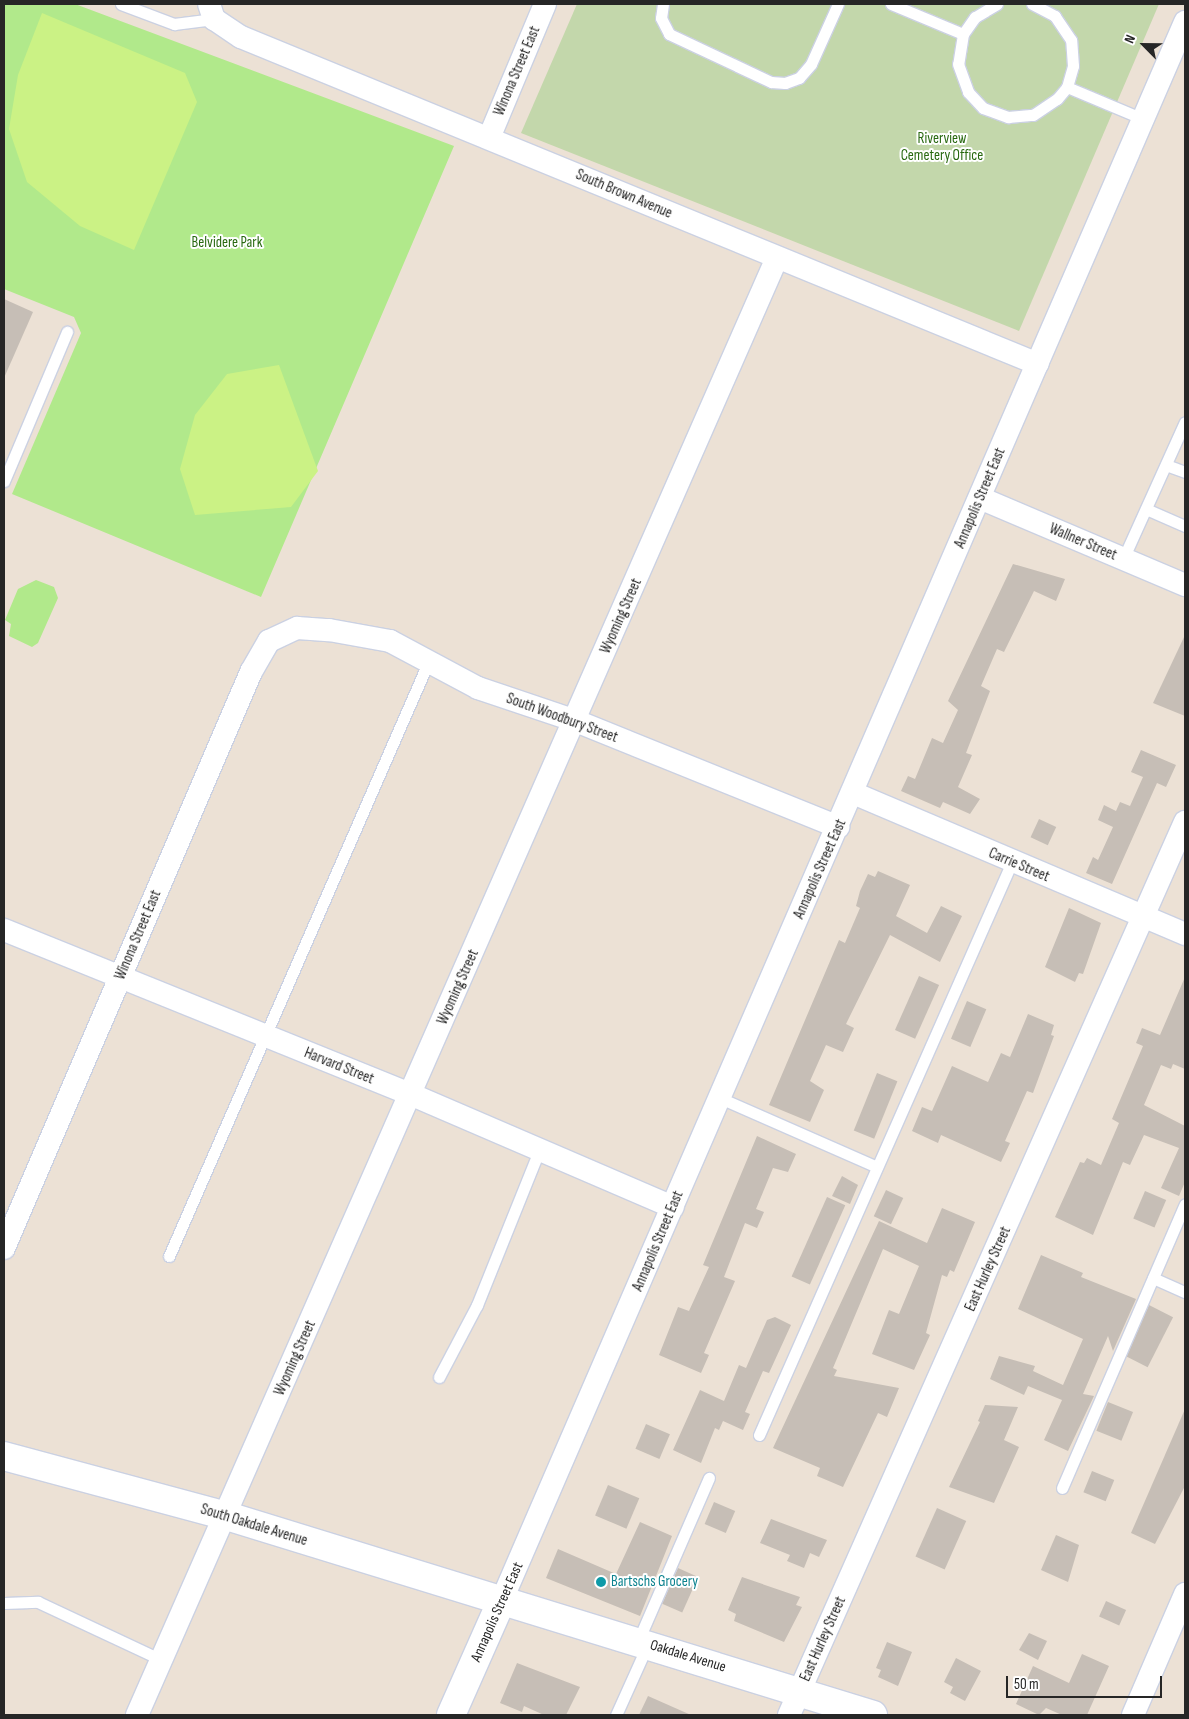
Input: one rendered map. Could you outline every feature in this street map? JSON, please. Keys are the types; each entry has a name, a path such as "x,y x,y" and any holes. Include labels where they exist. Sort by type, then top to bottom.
{"street":[{"name":"Winona Street East","path":"489,138 545,4"},
{"name":"South Brown Avenue","path":"212,11 241,37 1038,364"},
{"name":"Annapolis Street East","path":"451,1715 853,793 1185,22"},
{"name":"Wyoming Street","path":"137,1715 227,1516 777,258"},
{"name":"Wallner Street","path":"980,498 1185,585"},
{"name":"South Woodbury Street","path":"285,634 297,628 374,636 478,688 576,721 838,827"},
{"name":"Winona Street East","path":"4,1248 251,672 269,641 285,634"},
{"name":"Carrie Street","path":"853,793 1185,934"},
{"name":"East Hurley Street","path":"789,1715 1185,822"},
{"name":"Harvard Street","path":"4,930 119,979 410,1094 540,1148 673,1207"},
{"name":"South Oakdale Avenue","path":"4,1456 227,1516 501,1602"},
{"path":"1133,1715 1179,1627 1185,1594"},
{"name":"Oakdale Avenue","path":"501,1602 800,1690 873,1715"}],"lane":[{"path":"121,4 174,24 212,11"},
{"path":"663,4 661,18 669,34 771,82 784,83 799,78 811,64 838,4"},
{"path":"891,4 963,34"},
{"path":"998,4 975,17 963,34 958,64 968,92 983,108 1008,117 1033,114 1058,99 1067,87 1073,66 1071,40 1054,16 1035,5"},
{"path":"1067,87 1143,120"},
{"path":"4,481 67,332"},
{"path":"1123,559 1185,422"},
{"path":"1166,465 1185,472"},
{"path":"1146,509 1185,526"},
{"path":"169,1256 428,663"},
{"path":"759,1435 1012,862"},
{"path":"720,1098 877,1167"},
{"path":"439,1377 477,1305 540,1148"},
{"path":"1062,1488 1185,1204"},
{"path":"1153,1278 1185,1292"},
{"path":"616,1715 709,1478"},
{"path":"4,1602 38,1602 162,1660"}],"green space":[{"name":"Belvidere Park","path":"4,4 75,4 454,146 261,597 12,494 81,333 74,317 4,289"},
{"name":"Riverview Cemetery Office","path":"577,4 1159,4 1019,331 521,133"},
{"path":"42,13 185,73 197,102 134,250 80,226 27,182 9,129 18,75"},
{"path":"279,365 318,471 291,507 195,515 180,469 195,415 227,374"},
{"path":"36,580 54,587 58,598 38,643 32,647 9,636 11,624 5,620 18,589"}],"building":[{"path":"4,299 33,312 4,378"},
{"path":"1013,564 1065,579 1056,601 1034,591 1004,652 997,649 981,686 990,691 966,753 972,755 958,787 980,799 970,814 943,802 940,808 901,791 908,776 915,779 932,738 943,743 958,710 948,701"},
{"path":"1185,635 1185,716 1153,703"},
{"path":"1141,750 1176,765 1166,787 1157,783 1112,884 1086,873 1093,857 1098,860 1113,827 1098,820 1104,805 1116,811 1120,802 1130,806 1143,777 1131,772"},
{"path":"1039,819 1056,827 1048,845 1031,837"},
{"path":"878,871 910,885 896,916 927,933 941,906 962,916 940,962 890,935 846,1024 854,1028 843,1052 826,1045 810,1081 824,1090 810,1122 769,1105 839,940 845,943 860,908 856,906 860,891 868,874 875,877"},
{"path":"1069,908 1101,923 1083,974 1079,973 1075,982 1045,967"},
{"path":"919,976 939,985 915,1039 895,1030"},
{"path":"1185,977 1185,1069 1173,1064 1171,1069 1161,1065 1144,1105 1185,1126 1185,1182 1179,1196 1161,1188 1179,1148 1144,1135 1130,1165 1123,1162 1093,1235 1055,1217 1080,1162 1084,1163 1087,1158 1101,1165 1119,1123 1112,1119 1143,1046 1136,1043 1142,1028 1160,1035"},
{"path":"967,1001 986,1009 970,1047 951,1039"},
{"path":"1028,1014 1054,1025 1051,1035 1054,1036 1033,1093 1027,1091 1005,1141 1010,1143 1001,1162 941,1135 938,1143 912,1131 922,1107 932,1111 952,1066 988,1082 1001,1053 1010,1057"},
{"path":"877,1073 897,1081 874,1139 854,1130"},
{"path":"757,1136 796,1154 788,1172 773,1168 756,1209 764,1212 757,1228 745,1223 724,1277 735,1281 704,1353 709,1355 701,1373 659,1355 678,1307 689,1311 709,1267 703,1265"},
{"path":"842,1176 858,1185 850,1204 832,1196"},
{"path":"886,1190 903,1198 891,1224 874,1216"},
{"path":"1145,1191 1166,1200 1154,1228 1133,1219"},
{"path":"827,1197 845,1205 810,1285 792,1276"},
{"path":"942,1208 975,1222 954,1272 950,1270 947,1277 942,1275 926,1333 930,1335 914,1370 872,1354 889,1310 899,1314 919,1266 883,1249 833,1368 837,1370 834,1376 899,1388 887,1417 878,1413 843,1487 817,1476 820,1468 773,1448 879,1221 927,1243"},
{"path":"1041,1255 1083,1273 1081,1277 1136,1299 1113,1351 1108,1336 1083,1394 1094,1396 1068,1451 1044,1440 1062,1400 1028,1386 1024,1395 990,1379 999,1356 1035,1366 1033,1371 1063,1385 1083,1339 1018,1309"},
{"path":"1149,1305 1173,1317 1148,1367 1124,1355"},
{"path":"775,1317 791,1325 769,1373 763,1371 745,1412 750,1414 743,1430 723,1421 719,1430 715,1428 701,1463 673,1450 700,1390 724,1401 739,1365 746,1368 767,1320"},
{"path":"1108,1402 1133,1412 1121,1441 1096,1431"},
{"path":"985,1405 1018,1407 1004,1440 1019,1447 994,1503 949,1487 980,1422 978,1421"},
{"path":"1185,1409 1185,1486 1155,1544 1131,1533"},
{"path":"646,1424 670,1434 659,1459 635,1449"},
{"path":"1092,1471 1114,1480 1106,1501 1083,1492"},
{"path":"608,1485 639,1498 626,1529 595,1515"},
{"path":"714,1502 735,1511 726,1533 705,1524"},
{"path":"937,1508 966,1521 945,1569 915,1556"},
{"path":"771,1519 827,1540 819,1557 810,1553 804,1568 787,1561 790,1555 760,1543"},
{"name":"Bartschs Grocery","path":"640,1522 672,1536 640,1616 546,1578 558,1549 616,1574"},
{"path":"1056,1535 1079,1545 1068,1582 1041,1570"},
{"path":"678,1568 698,1577 682,1613 662,1604"},
{"path":"742,1577 800,1597 796,1605 802,1607 784,1642 734,1621 736,1614 728,1610"},
{"path":"1106,1601 1126,1610 1119,1625 1099,1617"},
{"path":"1029,1633 1047,1641 1038,1660 1019,1650"},
{"path":"887,1642 912,1652 898,1686 878,1677 881,1670 876,1668"},
{"path":"1082,1654 1109,1666 1087,1715 1062,1715 1046,1708 1039,1715 1016,1704 1033,1666 1069,1683"},
{"path":"956,1658 981,1671 965,1701 950,1693 953,1687 944,1682"},
{"path":"517,1663 580,1687 566,1715 544,1715 524,1706 522,1712 500,1703"},
{"path":"648,1696 691,1715 639,1715"}],"place":[{"name":"Bartschs Grocery","path":"601,1582"}]}
